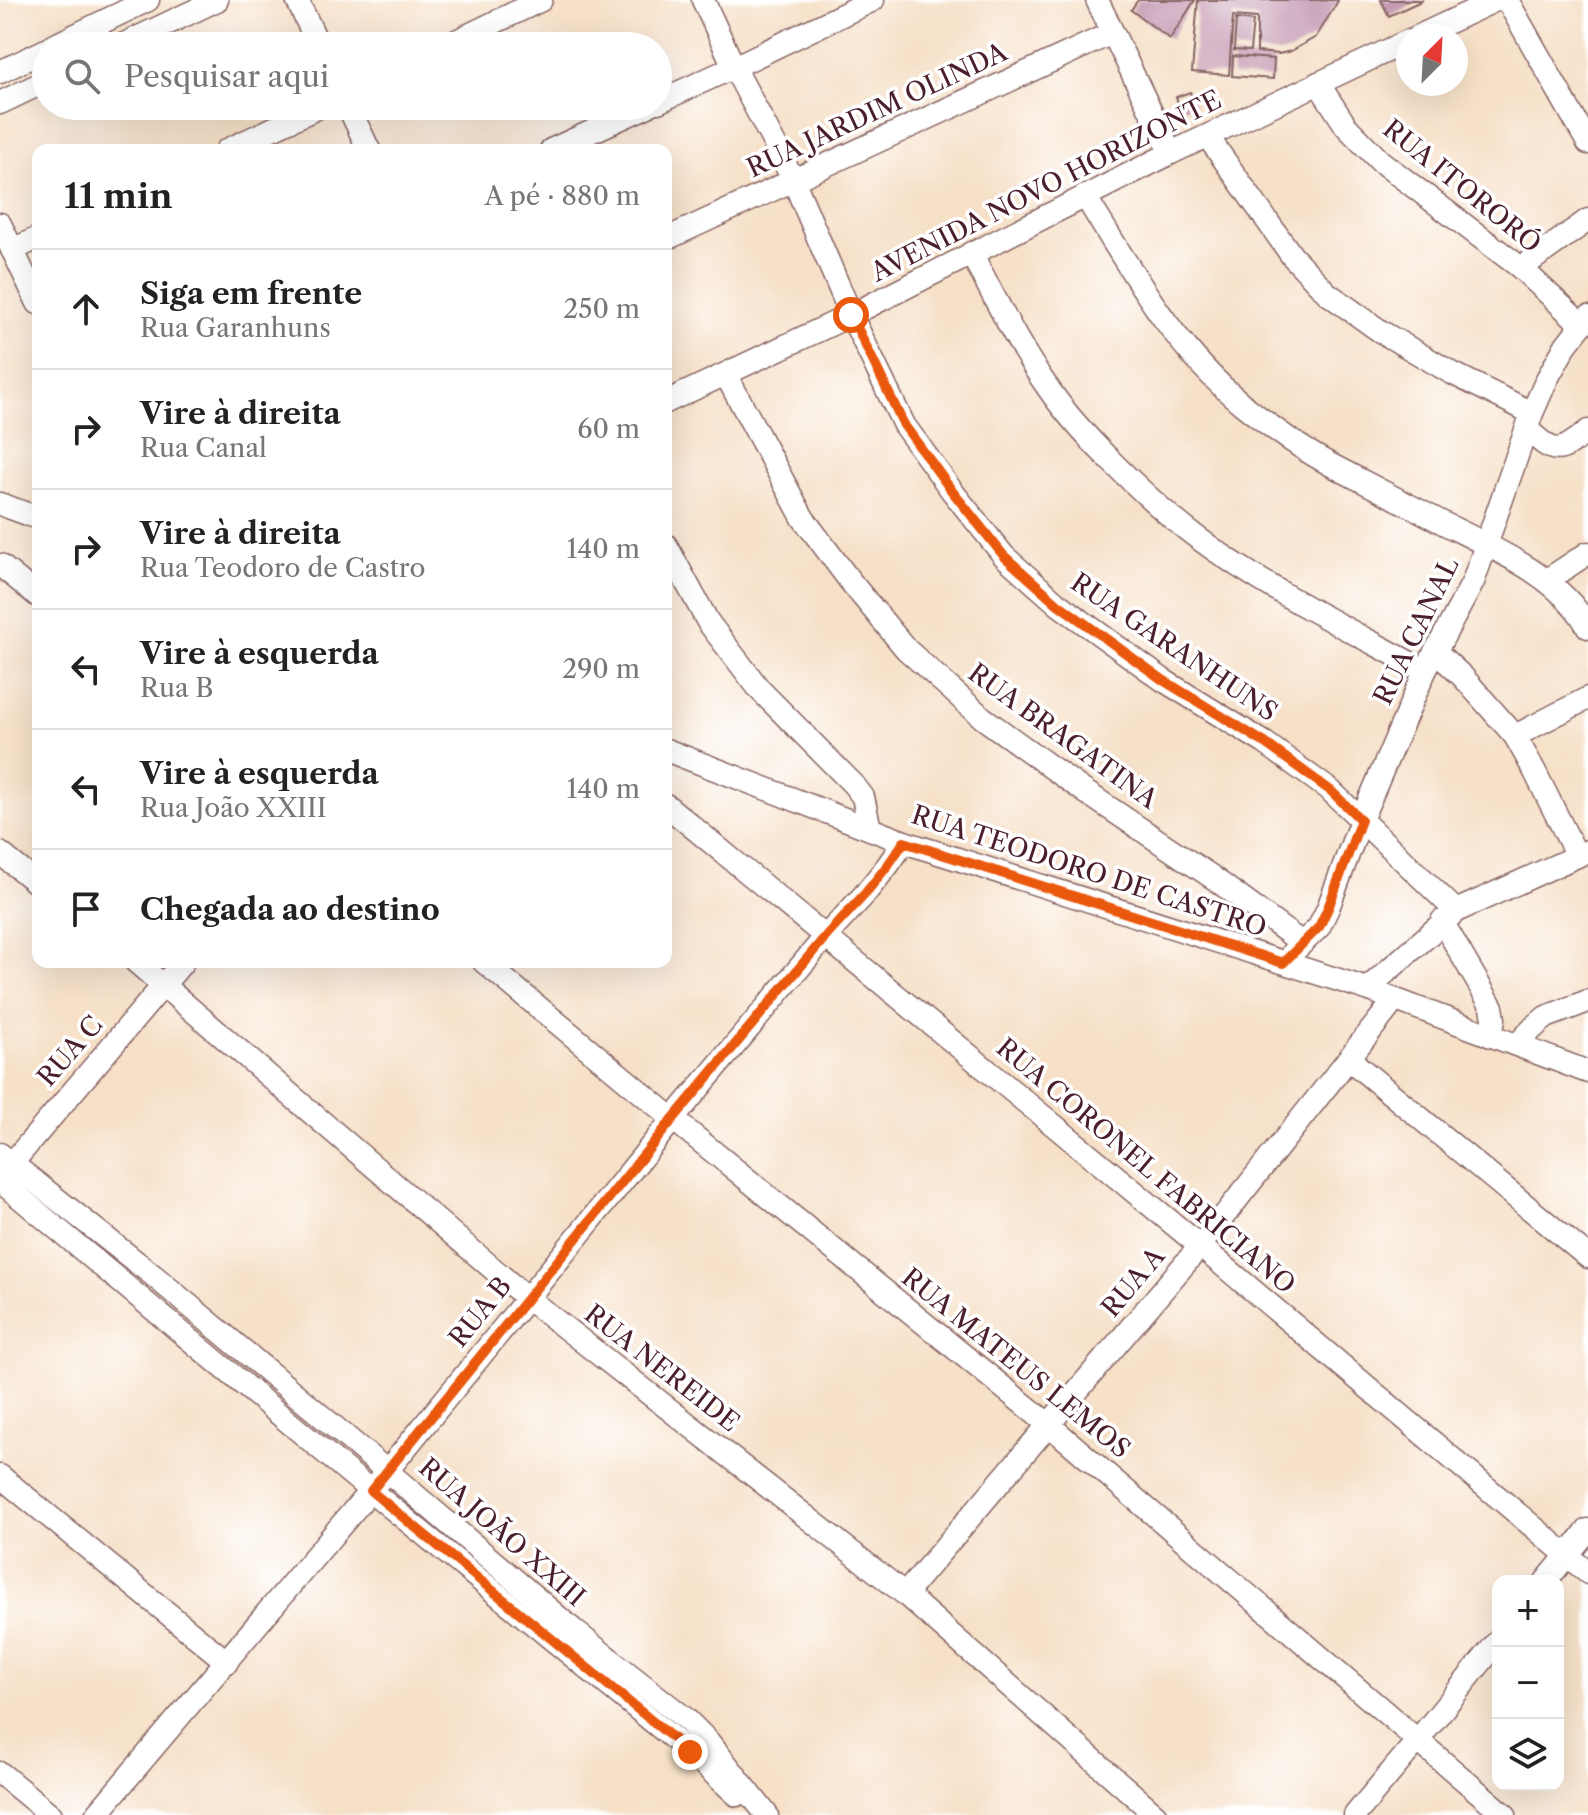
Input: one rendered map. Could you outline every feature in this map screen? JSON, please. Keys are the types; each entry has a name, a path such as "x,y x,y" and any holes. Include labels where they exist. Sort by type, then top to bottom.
{"street":[{"path":"82,32 148,0"},
{"path":"150,32 217,0"},
{"path":"297,0 312,32"},
{"path":"475,32 541,0"},
{"name":"RUA GARANHUNS","path":"703,0 734,67 793,179 851,315 904,425 952,491 1004,556 1058,604 1163,680 1265,743 1331,791 1361,820 1449,916 1492,1007 1494,1019 1491,1036"},
{"path":"672,96 873,0"},
{"path":"1097,0 1171,153"},
{"path":"1445,24 1496,0"},
{"path":"1507,0 1585,131"},
{"name":"RUA JARDIM OLINDA","path":"672,236 1112,33"},
{"name":"AVENIDA NOVO HORIZONTE","path":"672,399 851,315 1171,153 1396,47"},
{"path":"8,68 32,57"},
{"path":"8,68 32,82"},
{"name":"RUA ITORORÓ","path":"1318,83 1346,126 1380,161 1521,268 1585,321"},
{"path":"0,103 32,88"},
{"path":"240,144 291,120"},
{"path":"355,120 366,144"},
{"path":"564,144 617,120"},
{"path":"1208,137 1292,256 1327,293 1380,331 1529,421 1543,444 1559,450 1588,431"},
{"path":"1085,196 1159,314 1192,354 1242,404 1334,467 1487,545 1547,580 1581,614 1588,627"},
{"path":"1521,268 1588,220"},
{"path":"0,224 32,291"},
{"path":"12,250 32,241"},
{"path":"971,253 1019,345 1047,388 1083,432 1137,487 1195,536 1314,611 1463,677 1515,736 1582,854 1449,916 1367,989"},
{"name":"RUA CANAL","path":"1283,963 1319,927 1328,908 1361,820 1430,661 1473,582 1529,421 1553,368 1585,321"},
{"name":"RUA BRAGATINA","path":"726,375 803,518 906,649 983,718 1302,943"},
{"path":"0,504 32,516"},
{"path":"1547,580 1588,553"},
{"path":"672,556 708,622 760,690 863,797 870,829"},
{"path":"0,565 32,591"},
{"path":"1515,736 1588,698"},
{"name":"RUA TEODORO DE CASTRO","path":"672,752 904,842 1367,989 1588,1072"},
{"name":"RUA CORONEL FABRICIANO","path":"672,810 1200,1246 1588,1573"},
{"name":"RUA B","path":"96,1815 371,1491 673,1119 864,895 904,842"},
{"path":"0,853 32,879"},
{"name":"RUA NEREIDE","path":"144,968 527,1298 905,1594 1156,1815"},
{"name":"RUA C","path":"3,1169 178,968"},
{"name":"RUA MATEUS LEMOS","path":"491,968 1048,1424 1505,1815"},
{"name":"RUA A","path":"905,1594 1200,1246 1395,1000"},
{"path":"1517,1045 1546,1017 1588,1001"},
{"path":"1349,1059 1588,1257"},
{"name":"RUA JOÃO XXIII","path":"3,1169 166,1286 577,1633 687,1720 708,1741 755,1811"},
{"name":"RUA JOÃO XXIII","path":"3,1169 371,1491 690,1752 755,1811"},
{"path":"0,1476 227,1662"},
{"path":"1551,1575 1588,1530"},
{"path":"1355,1815 1493,1647"},
{"path":"0,1773 51,1815"}],"building":[{"path":"1138,0 1195,0 1170,39 1131,10"},
{"path":"1198,0 1338,1 1316,37 1279,54 1257,52 1257,18 1233,16 1229,75 1192,72"},
{"path":"1381,0 1423,0 1389,16"},
{"path":"1236,19 1253,21 1250,51 1234,50"},
{"path":"1233,56 1274,59 1273,79 1232,76"},
{"path":"1190,92 1195,104 1180,109 1176,97"}],"route":[{"path":"690,1752 371,1491 673,1119 864,895 904,842 1283,963 1319,927 1361,820 1331,791 1265,743 1163,680 1058,604 1004,556 904,425 851,315"}]}
